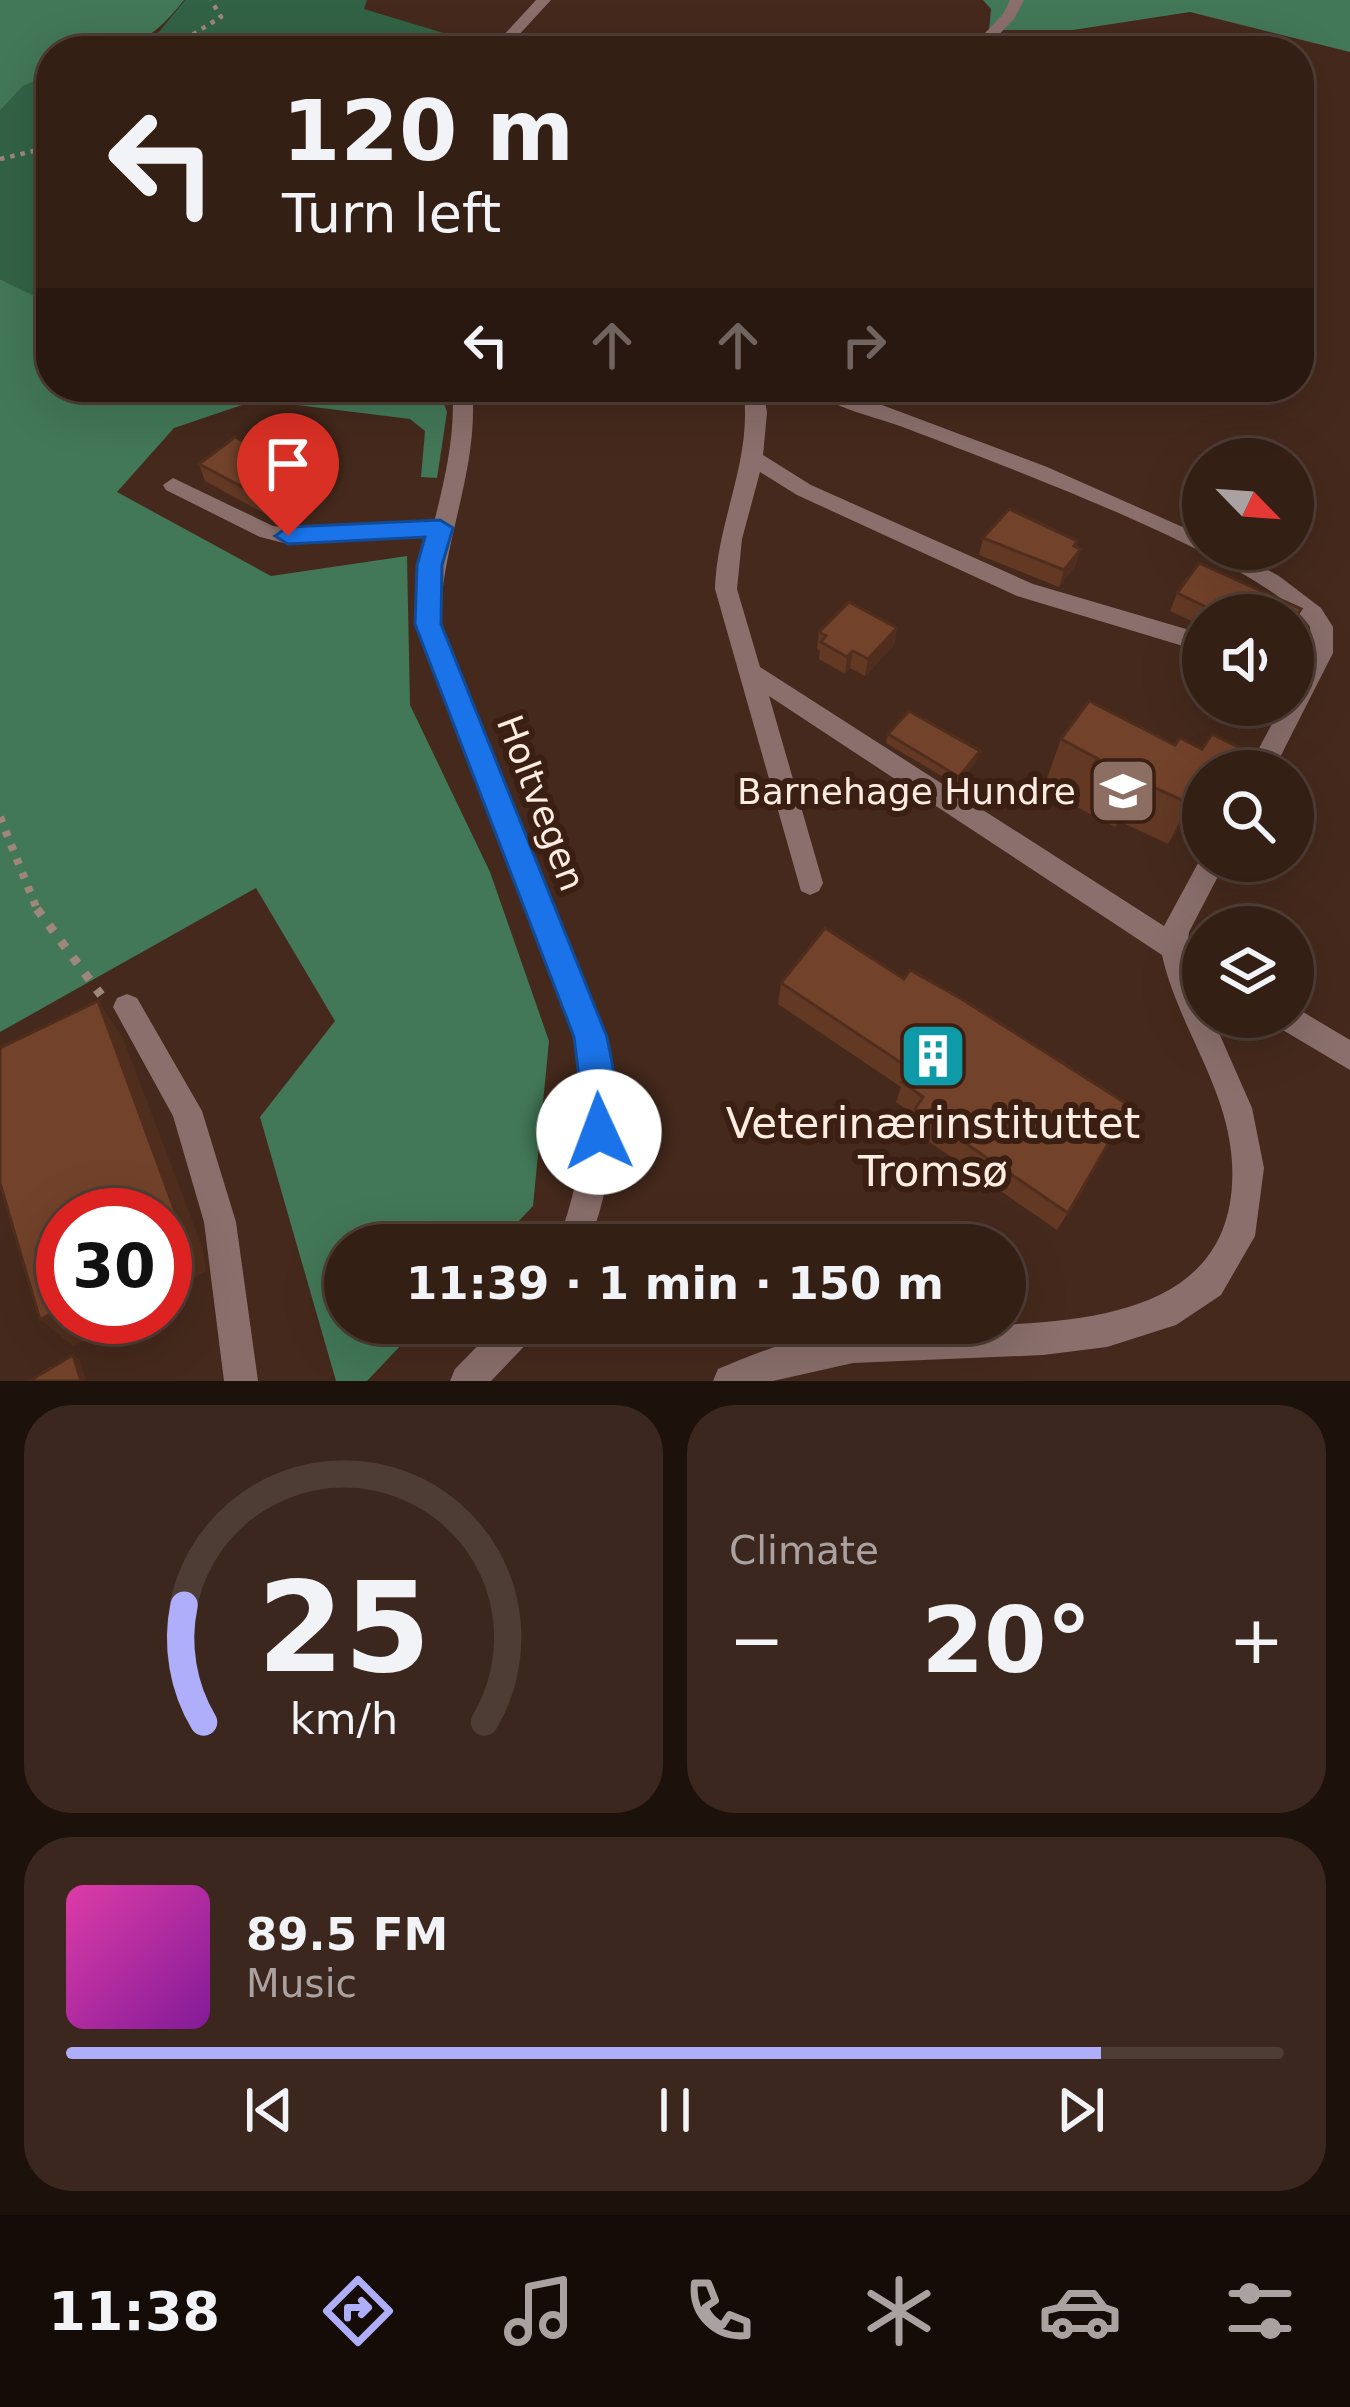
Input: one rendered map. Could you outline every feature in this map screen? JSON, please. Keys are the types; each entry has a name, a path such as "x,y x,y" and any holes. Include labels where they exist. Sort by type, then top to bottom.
{"street":[{"path":"510,36 544,0"},
{"path":"990,36 1017,0"},
{"name":"Holtvegen","path":"464,402 466,426 430,565 428,624 514,849 570,978 595,1061 599,1084 596,1169 579,1224"},
{"path":"755,402 753,458 724,573 729,615 761,703 810,883"},
{"path":"856,402 1024,465 1182,536"},
{"path":"753,458 805,490 1024,590 1182,637"},
{"path":"173,485 268,532 288,536 440,528"},
{"path":"1246,570 1286,594"},
{"path":"1314,618 1320,624 1321,652 1314,661"},
{"path":"748,670 1182,952"},
{"path":"127,1007 187,1111 220,1222 241,1381"},
{"path":"1314,1034 1350,1056"},
{"path":"730,1381 763,1366 855,1346 967,1346 1116,1336 1161,1322 1213,1288 1239,1239 1249,1163 1215,1038"},
{"path":"466,1381 506,1344"}],"path":[{"path":"190,36 220,17 211,0"},
{"path":"0,159 36,151"},
{"path":"0,817 40,917 110,1006 127,1007"}],"green space":[{"path":"0,0 184,0 146,36 36,36 36,81 23,86 0,111"},
{"path":"185,0 367,0 364,9 453,36 149,36 159,32"},
{"path":"983,0 1350,0 1350,52 1314,43 1314,36 1286,36 1190,12 1073,30 989,30 991,9"},
{"path":"36,81 36,297 0,279 0,111 23,86"},
{"path":"0,279 36,297 36,402 251,402 174,428 117,492 271,576 407,556 410,705 490,872 549,1041 533,1206 516,1224 324,1224 324,1339 260,1117 335,1021 256,888 0,1032"},
{"path":"273,402 443,402 447,412 437,478 421,477 425,431 410,419"},
{"path":"325,1344 402,1344 367,1381 336,1381"}],"building":[{"path":"235,437 299,471 263,498 199,464"},
{"path":"1009,509 1077,541 1074,546 1081,549 1064,570 983,538"},
{"path":"1194,570 1215,570 1268,594 1182,595 1177,593"},
{"path":"849,602 897,628 868,659 853,651 847,657 821,642 826,636 819,632"},
{"path":"1089,701 1175,745 1180,738 1202,749 1212,734 1244,750 1182,750 1182,800 1137,780 1133,786 1093,765 1098,759 1061,739"},
{"path":"909,711 980,751 959,777 888,734"},
{"name":"Veterinærinstituttet Tromsø","path":"825,928 904,979 910,970 960,998 1130,1106 1068,1213 915,1109 923,1097 902,1082 912,1070 781,983"},
{"path":"98,1001 167,1188 36,1188 36,1306 0,1183 0,1048"},
{"path":"73,1355 81,1381 29,1381"}],"place":[{"name":"Barnehage Hundre","path":"1123,791"},
{"name":"Veterinærinstituttet Tromsø","path":"933,1056"}],"route":[{"path":"288,536 440,528 430,565 428,624 590,1037 599,1084 599,1132"}]}
